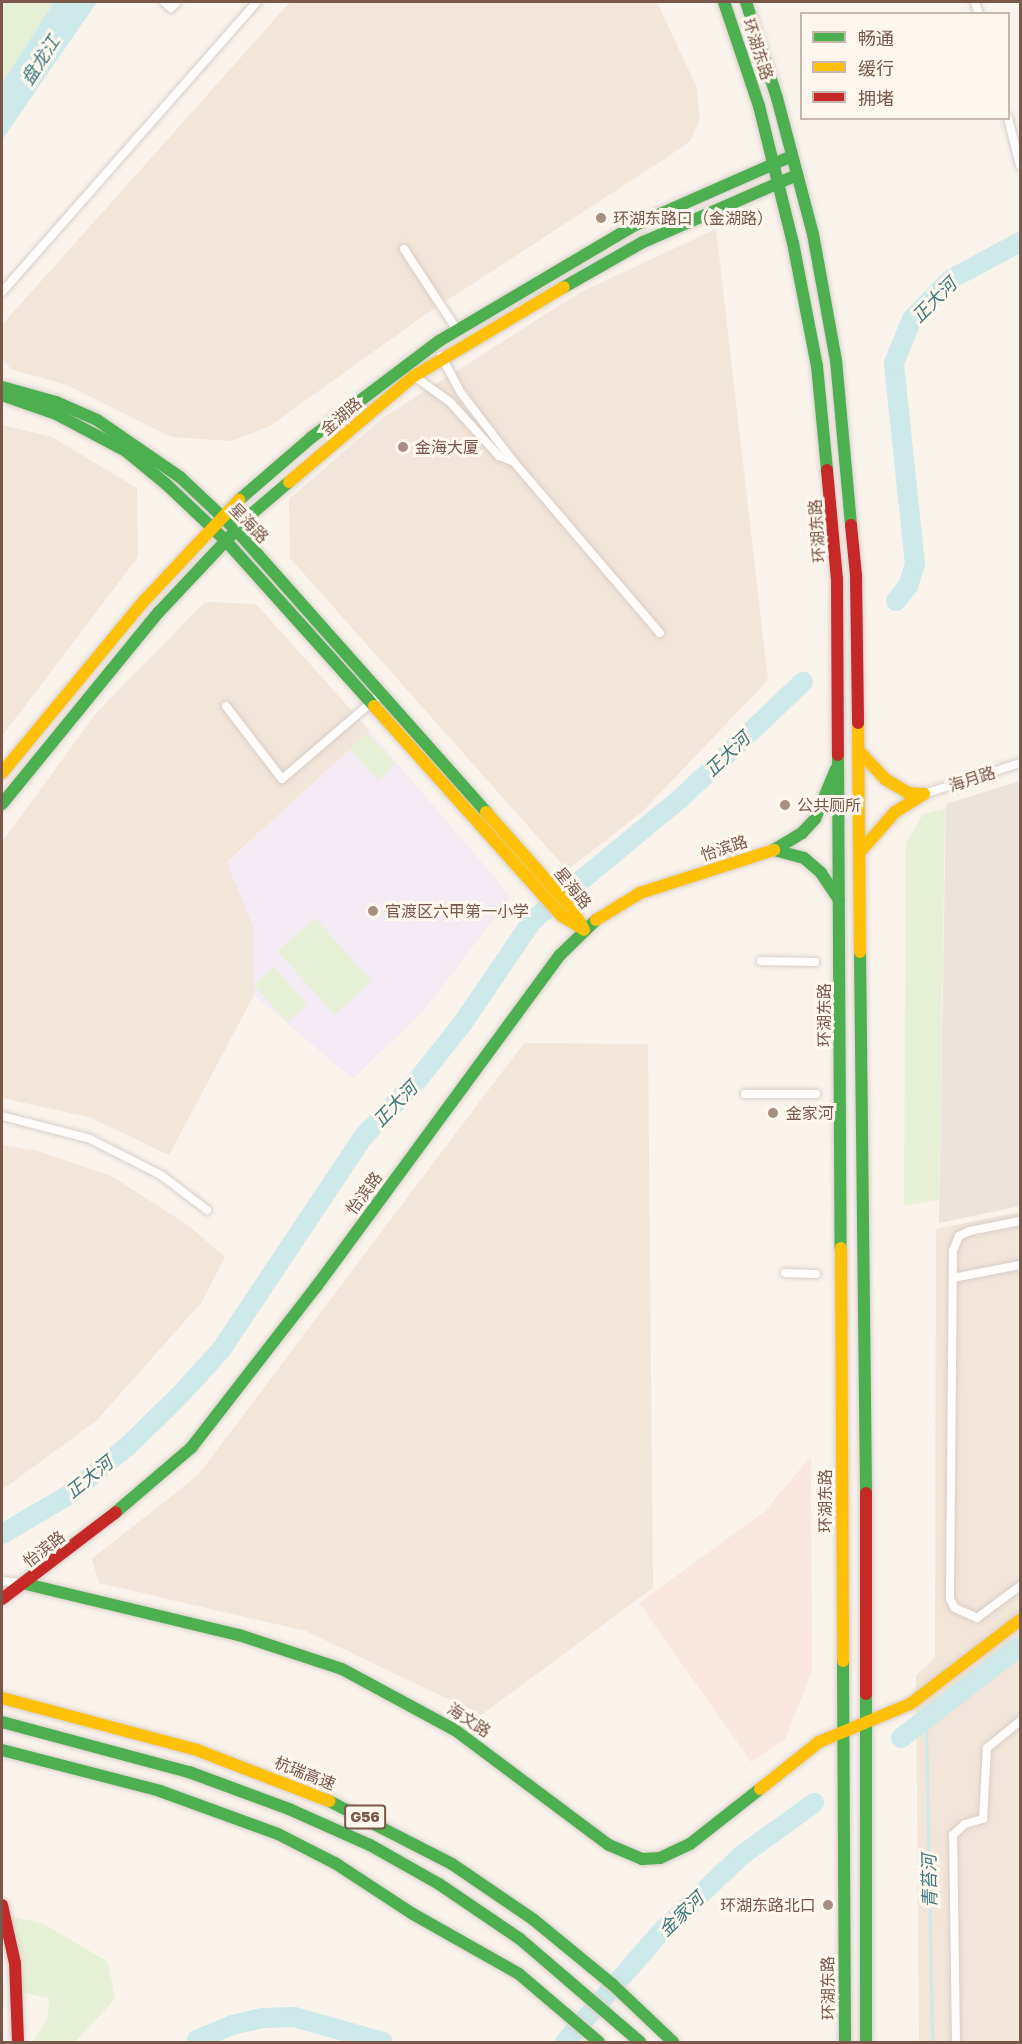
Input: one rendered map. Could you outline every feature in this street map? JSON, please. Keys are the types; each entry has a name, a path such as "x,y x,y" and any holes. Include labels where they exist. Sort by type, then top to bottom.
{"main road":[{"name":"环湖东路","path":"724,2 778,183 817,366 831,490 837,579 840,755 841,1733 845,2043"},
{"name":"环湖东路","path":"746,2 813,234 836,360 851,486 860,752 866,2043"},
{"name":"金湖路","path":"2,773 144,601 221,518 312,437 457,330 635,225 792,156"},
{"name":"金湖路","path":"2,804 158,613 236,530 414,376 441,356 643,242 797,175"},
{"name":"星海路","path":"2,387 56,402 98,420 180,477 236,530 584,930"},
{"name":"星海路","path":"2,395 56,414 126,451 212,528 226,541 369,705 548,891"},
{"path":"860,752 885,778 908,793 924,794"},
{"name":"怡滨路","path":"2,1599 26,1584 190,1448 216,1419 560,955 584,930 612,907 639,893 774,849 802,833 815,819 840,755"},
{"path":"860,852 895,812 924,794"},
{"path":"774,849 804,858 827,879 840,903"},
{"name":"海文路","path":"26,1584 239,1635 342,1669 455,1730 609,1845 642,1859 660,1858 690,1844 819,1742 865,1726 910,1704 1020,1620"},
{"name":"杭瑞高速","path":"2,1698 197,1750 298,1787 380,1824 452,1864 534,1920 613,1985 673,2043"},
{"name":"G56","path":"2,1722 189,1772 289,1809 370,1845 439,1884 520,1939 640,2043"},
{"path":"2,1750 139,1785 278,1834 335,1863 413,1914 519,1974 595,2039"},
{"path":"2,1905 15,1963 18,2043"}],"street":[{"path":"164,2 171,8 177,2"},
{"path":"2,292 257,2"},
{"path":"1009,120 1020,165"},
{"path":"404,249 457,330"},
{"path":"441,356 461,393 513,461 660,633"},
{"path":"414,376 450,402 500,456 513,461"},
{"path":"226,706 282,779 380,695"},
{"name":"海月路","path":"924,794 1020,764"},
{"path":"761,961 815,962"},
{"path":"746,1094 816,1094"},
{"path":"2,1116 90,1139 161,1175 207,1210"},
{"path":"1020,1221 959,1236 953,1251 950,1599 955,1608 977,1618 1020,1586"},
{"path":"953,1278 1020,1265"},
{"path":"785,1273 816,1274"},
{"name":"海文路","path":"2,1581 26,1584"},
{"path":"956,2043 953,1835 964,1824 983,1820 987,1748 1020,1722"}],"shaded area":[{"path":"290,2 657,2 697,88 700,119 690,141 666,158 426,314 270,426 231,441 171,437 67,385 11,369 2,358 2,325"},
{"path":"716,229 768,680 642,812 567,870 290,558 289,499 384,417 579,293"},
{"path":"2,425 52,437 137,488 138,557 2,736"},
{"path":"205,602 256,604 370,731 227,862 253,926 254,995 169,1155 89,1117 2,1098 2,842 97,712"},
{"name":"官渡区六甲第一小学","path":"370,731 511,897 425,1009 353,1079 254,995 253,926 227,863"},
{"path":"1020,781 1020,1206 939,1223 946,804"},
{"path":"524,1043 648,1044 653,1588 481,1715 306,1631 99,1583 92,1559 198,1475"},
{"path":"2,1145 38,1151 111,1176 188,1225 225,1257 201,1303 97,1420 2,1490"},
{"path":"1020,1212 1020,2042 919,2042 916,1675 935,1658 936,1229"},
{"path":"811,1456 812,1671 785,1739 751,1762 639,1603 765,1511"}],"green space":[{"path":"2,2 54,2 2,83"},
{"path":"367,733 396,764 378,780 349,749"},
{"path":"945,809 939,1200 904,1206 906,843 923,814"},
{"path":"315,918 372,981 335,1015 278,951"},
{"path":"274,967 307,1004 287,1022 254,985"},
{"path":"11,1916 44,1924 108,1962 115,1999 75,2042 33,2042 48,2017 49,1998 24,1993"}],"water":[{"name":"盘龙江","path":"54,2 97,2 2,140 2,83"}],"waterway":[{"name":"正大河","path":"896,601 908,586 915,564 894,363 912,319 951,279 1020,242"},
{"name":"正大河","path":"2,1534 67,1496 130,1444 179,1396 221,1350 363,1137 420,1077 462,1024 533,920 680,799 803,682"},
{"name":"金家河","path":"901,1738 1020,1646"},
{"name":"青苔河","path":"926,1720 932,2042"},
{"name":"金家河","path":"565,2042 660,1933 742,1855 814,1803"},
{"name":"金家河","path":"197,2040 232,2025 263,2018 294,2017 383,2042"}],"traffic: fast":[{"path":"724,2 759,106 793,243 817,366 827,470"},
{"path":"746,2 777,98 813,234 836,360 851,525"},
{"path":"239,500 312,437 439,341 635,225 792,156"},
{"path":"564,287 643,242 797,175"},
{"path":"2,387 56,402 97,420 180,477 236,530 486,812"},
{"path":"2,395 56,414 126,451 166,484 226,541 374,706"},
{"path":"2,804 158,613 249,516 289,482"},
{"path":"838,755 841,1248"},
{"path":"836,769 815,819 802,833 774,850 804,858 821,873 839,900"},
{"path":"116,1512 191,1448 316,1287 560,955 596,920"},
{"path":"860,952 866,1493"},
{"path":"26,1584 239,1635 342,1669 455,1730 609,1845 642,1859 660,1858 690,1844 760,1789"},
{"path":"843,1661 845,2042"},
{"path":"866,1694 866,2042"},
{"path":"2,1722 189,1772 289,1809 370,1845 439,1884 520,1939 640,2042"},
{"path":"2,1750 160,1791 278,1834 335,1863 413,1914"},
{"path":"329,1801 452,1864 534,1920 613,1985 673,2042"},
{"path":"413,1914 519,1974 599,2042"}],"traffic: slow":[{"path":"289,482 414,376 564,287"},
{"path":"2,773 144,601 239,500"},
{"path":"374,706 562,916 583,929"},
{"path":"858,723 860,952"},
{"path":"860,752 885,779 908,793 924,794 895,812 860,852"},
{"path":"486,812 572,909 584,930"},
{"path":"596,920 640,893 774,850"},
{"path":"841,1248 843,1661"},
{"path":"760,1789 819,1742 910,1704 1020,1620"},
{"path":"2,1698 197,1750 329,1801"}],"traffic: jam":[{"path":"827,470 837,579 838,755"},
{"path":"851,525 856,575 858,723"},
{"path":"866,1493 866,1694"},
{"path":"2,1599 116,1512"},
{"path":"2,1905 15,1963 18,2042"}],"place":[{"name":"环湖东路口（金湖路）","path":"601,218"},
{"name":"金海大厦","path":"403,447"},
{"name":"公共厕所","path":"785,805"},
{"name":"官渡区六甲第一小学","path":"373,911"},
{"name":"金家河","path":"773,1113"},
{"name":"环湖东路北口","path":"828,1905"}]}
